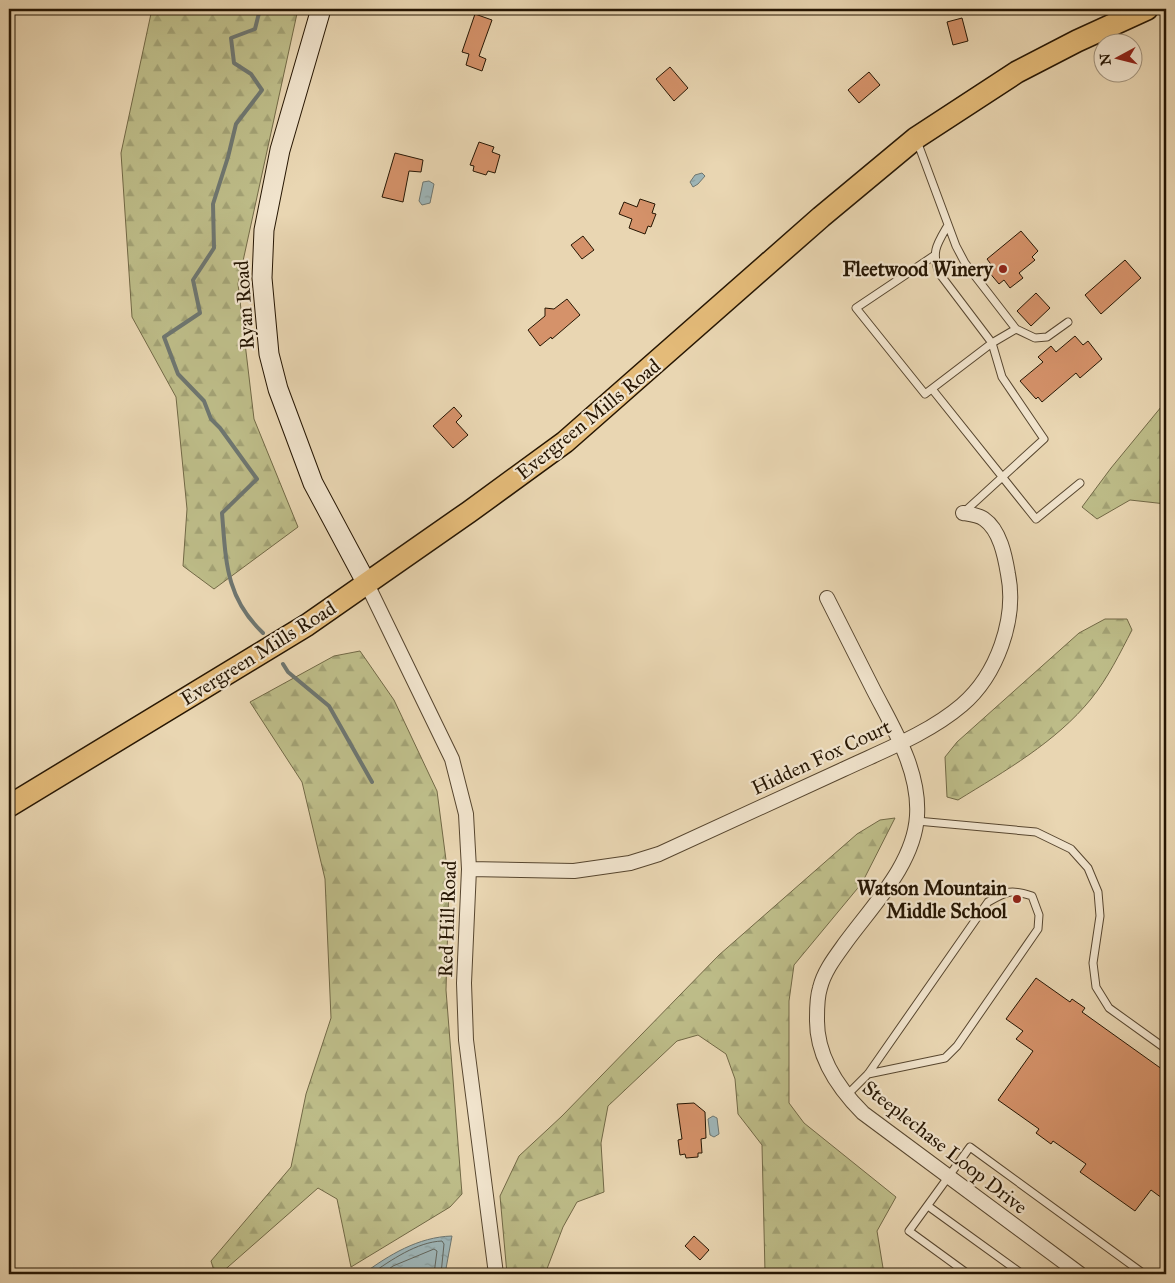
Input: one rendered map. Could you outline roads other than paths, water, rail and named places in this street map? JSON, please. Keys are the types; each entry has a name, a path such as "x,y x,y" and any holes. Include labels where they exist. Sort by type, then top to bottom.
{"main road":[{"name":"Ryan Road","path":"321,9 280,150 264,230 262,278 269,354 278,389 313,483 367,584"},
{"name":"Evergreen Mills Road","path":"9,806 258,655 367,584 565,442 821,217 916,138 1017,72 1077,41 1148,9"}],"street":[{"name":"Hidden Fox Court","path":"470,869 574,872 630,863 659,854 901,743 962,704 979,686 991,667 1003,641 1009,599 1009,576 1004,552 995,532 984,518 963,513"},
{"name":"Red Hill Road","path":"367,584 452,759 466,814 470,869 464,983 466,1040 496,1274"},
{"name":"Steeplechase Loop Drive","path":"826,598 901,743 916,790 917,821 916,833 904,859 830,964 820,988 817,1032 821,1051 830,1072 846,1096 863,1113 1080,1274"}],"lane":[{"path":"916,138 948,226 965,263 1016,329 1035,338 1047,337 1068,322"},
{"path":"948,226 935,248 939,273 992,343 1002,376 1044,439 963,513"},
{"path":"935,255 856,308 925,394 992,343 1016,329"},
{"path":"932,388 1036,519 1080,483"},
{"path":"917,821 1036,832 1071,849 1088,868 1098,892 1100,916 1093,963 1096,987 1109,1008 1166,1049"},
{"path":"846,1096 868,1074 988,902 1006,892 1016,891 1032,896 1039,915 1038,929 957,1046 945,1058 868,1074"},
{"path":"968,1274 909,1231 970,1147 1144,1274"},
{"path":"928,1206 1022,1274"}],"water":[{"path":"702,173 705,176 693,187 690,182 695,175"},
{"path":"429,181 434,184 430,203 422,205 419,201 423,182"},
{"path":"713,1116 717,1118 719,1134 714,1137 710,1135 708,1119"},
{"path":"452,1236 445,1274 363,1274 404,1248 439,1237"}],"waterway":[{"path":"260,9 255,29 231,38 234,63 251,74 262,90 236,124 213,204 214,248 193,280 200,313 164,337 178,374 204,401 211,419 220,428 257,479 222,513 227,562 234,592 250,619 263,633"},
{"path":"283,664 288,672 329,706 372,782"}],"place":[{"name":"Fleetwood Winery","path":"1003,269"},
{"name":"Watson Mountain Middle School","path":"1017,899"}]}
